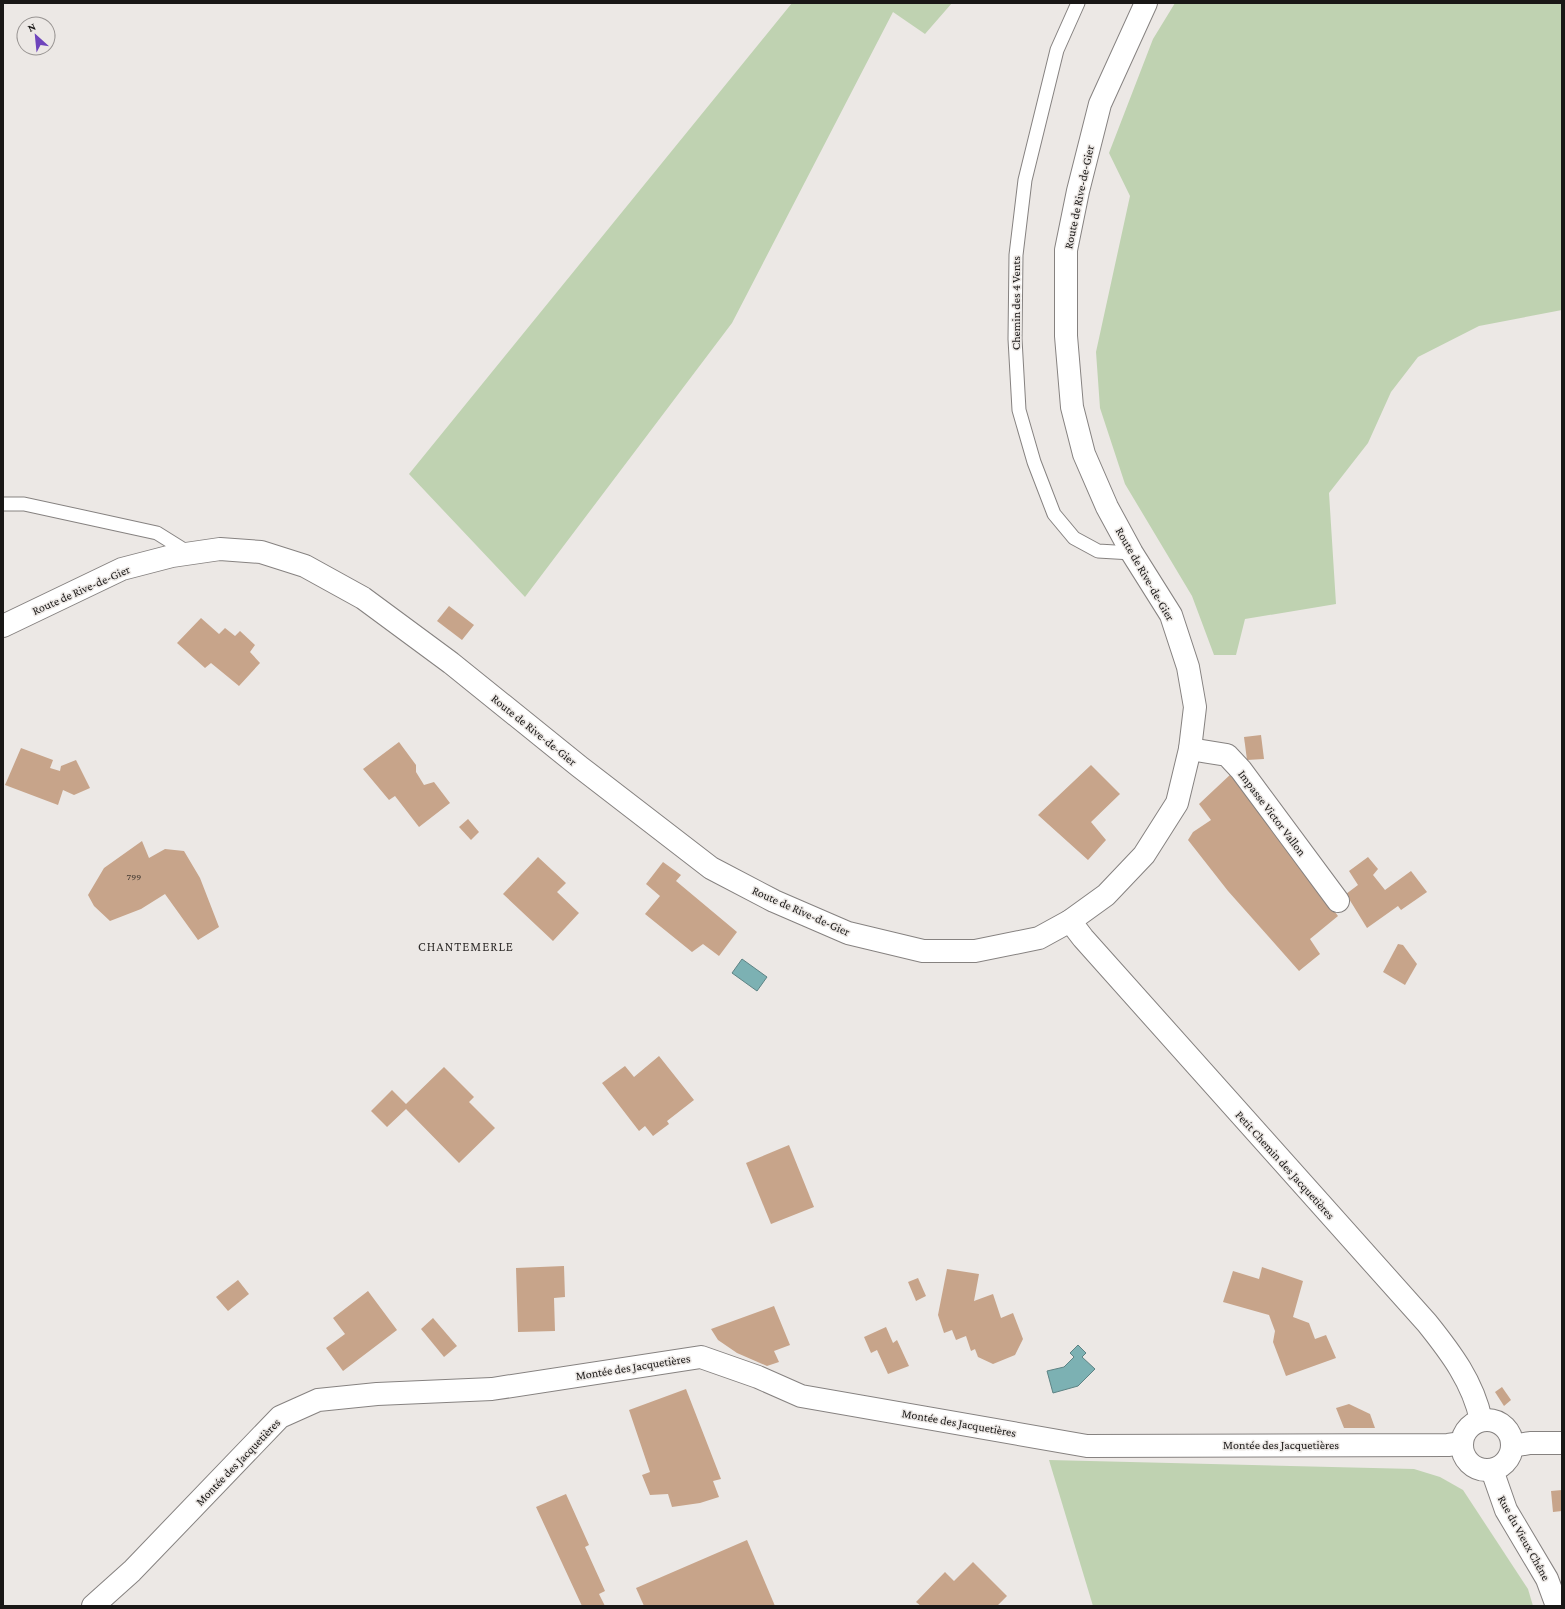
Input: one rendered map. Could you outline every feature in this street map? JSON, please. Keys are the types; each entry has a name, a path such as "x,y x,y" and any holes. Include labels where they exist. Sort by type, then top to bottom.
{"street":[{"name":"Route de Rive-de-Gier","path":"3,626 122,569 172,556 220,549 261,552 305,566 363,598 451,663 580,767 711,868 774,901 848,933 923,951 975,951 1039,938 1070,921 1106,895 1144,855 1177,803 1190,749 1195,707 1188,666 1171,615 1132,553 1107,507 1084,454 1072,407 1066,336 1066,250 1078,191 1100,104 1146,3"},
{"name":"Impasse Victor Vallon","path":"1190,749 1227,755 1241,770 1338,901"},
{"name":"Petit Chemin des Jacquetières","path":"1070,921 1083,938 1428,1323 1462,1370 1475,1395 1481,1420"},
{"name":"Montée des Jacquetières","path":"93,1606 132,1571 280,1417 318,1400 377,1394 492,1389 702,1357 758,1377 802,1396 1087,1446 1448,1445 1462,1443"},
{"path":"1481,1420 1493,1420 1503,1425 1510,1434 1512,1446 1511,1454 1506,1461 1492,1470 1482,1470 1474,1466 1467,1460 1463,1452 1462,1443 1464,1433 1471,1424 1481,1420"},
{"path":"1512,1446 1530,1443 1562,1444"},
{"name":"Rue du Vieux Chêne","path":"1492,1470 1506,1510 1548,1579 1557,1606"}],"lane":[{"name":"Chemin des 4 Vents","path":"1078,3 1057,50 1025,180 1016,255 1015,339 1019,410 1034,462 1054,514 1074,538 1098,551 1132,553"},
{"path":"3,504 24,504 157,533 189,553"}],"green space":[{"path":"792,3 952,3 925,34 893,12 732,323 525,597 409,474"},
{"path":"1175,3 1562,3 1562,310 1479,326 1418,357 1391,392 1368,443 1329,493 1336,604 1245,619 1236,655 1214,655 1192,596 1125,484 1100,408 1096,352 1130,196 1109,153 1153,39"},
{"path":"1049,1460 1414,1469 1440,1477 1463,1490 1528,1589 1533,1606 1093,1606"}],"water":[{"path":"742,959 767,977 757,991 732,973"},
{"path":"1078,1345 1086,1353 1082,1357 1095,1369 1078,1386 1053,1393 1047,1371 1064,1367 1074,1357 1070,1353"}],"building":[{"path":"449,606 474,625 462,640 437,621"},
{"path":"201,618 219,634 225,628 235,636 240,631 255,645 250,652 260,663 239,686 211,663 205,668 177,643"},
{"path":"1261,735 1264,759 1247,760 1244,737"},
{"path":"399,742 416,765 416,772 424,785 434,782 450,803 419,827 395,796 389,800 363,769"},
{"path":"21,748 53,760 50,768 60,771 61,766 76,760 90,788 74,795 63,790 58,805 5,785"},
{"path":"1091,765 1120,794 1091,822 1106,840 1088,860 1038,815"},
{"path":"1232,773 1338,916 1310,939 1320,954 1299,971 1228,891 1188,840 1193,832 1211,820 1199,804"},
{"path":"468,819 479,832 471,840 459,827"},
{"path":"142,841 149,858 165,849 184,851 200,878 219,927 198,940 165,894 141,909 110,921 94,906 88,895 104,868"},
{"path":"538,857 566,883 557,892 579,913 553,941 503,894"},
{"path":"1368,857 1378,869 1373,875 1385,890 1411,871 1427,892 1401,910 1398,906 1367,928 1346,894 1358,885 1349,871"},
{"path":"663,862 681,875 676,881 737,932 719,956 703,944 692,952 645,914 660,896 646,884"},
{"path":"1398,944 1403,945 1417,964 1405,985 1383,972"},
{"path":"659,1056 694,1100 667,1121 669,1124 653,1136 645,1126 639,1131 602,1083 625,1066 634,1077"},
{"path":"444,1067 474,1097 469,1102 495,1128 459,1163 406,1109 387,1127 371,1111 392,1090 406,1104"},
{"path":"789,1145 814,1207 771,1224 746,1163"},
{"path":"564,1266 565,1297 554,1298 555,1331 518,1332 516,1268"},
{"path":"1262,1267 1303,1281 1293,1317 1309,1323 1315,1339 1326,1335 1336,1358 1286,1376 1273,1342 1275,1331 1269,1315 1223,1302 1233,1271 1259,1279"},
{"path":"947,1269 979,1274 974,1301 993,1294 1001,1318 1013,1313 1023,1339 1015,1355 993,1364 978,1357 975,1349 971,1351 966,1336 956,1340 952,1330 944,1333 938,1315"},
{"path":"918,1278 926,1296 916,1301 908,1282"},
{"path":"238,1280 249,1294 228,1311 216,1297"},
{"path":"368,1291 397,1330 343,1371 326,1348 345,1334 333,1318"},
{"path":"774,1306 790,1345 774,1351 779,1362 767,1366 737,1353 718,1340 711,1329"},
{"path":"433,1318 457,1346 444,1357 421,1329"},
{"path":"886,1327 893,1343 897,1340 909,1366 888,1374 877,1350 871,1353 864,1337"},
{"path":"1502,1387 1511,1400 1504,1406 1495,1392"},
{"path":"686,1389 721,1479 713,1481 719,1497 700,1503 672,1507 668,1494 650,1495 642,1475 650,1472 629,1410"},
{"path":"1349,1404 1370,1414 1375,1428 1344,1428 1336,1408"},
{"path":"1562,1490 1562,1511 1553,1512 1551,1491"},
{"path":"566,1494 589,1545 585,1547 605,1591 599,1594 605,1606 582,1606 536,1507"},
{"path":"747,1540 775,1606 644,1606 636,1588"},
{"path":"973,1562 1007,1596 997,1606 921,1606 916,1602 945,1572 954,1581"}],"district":[{"name":"CHANTEMERLE","path":"466,946"}]}
